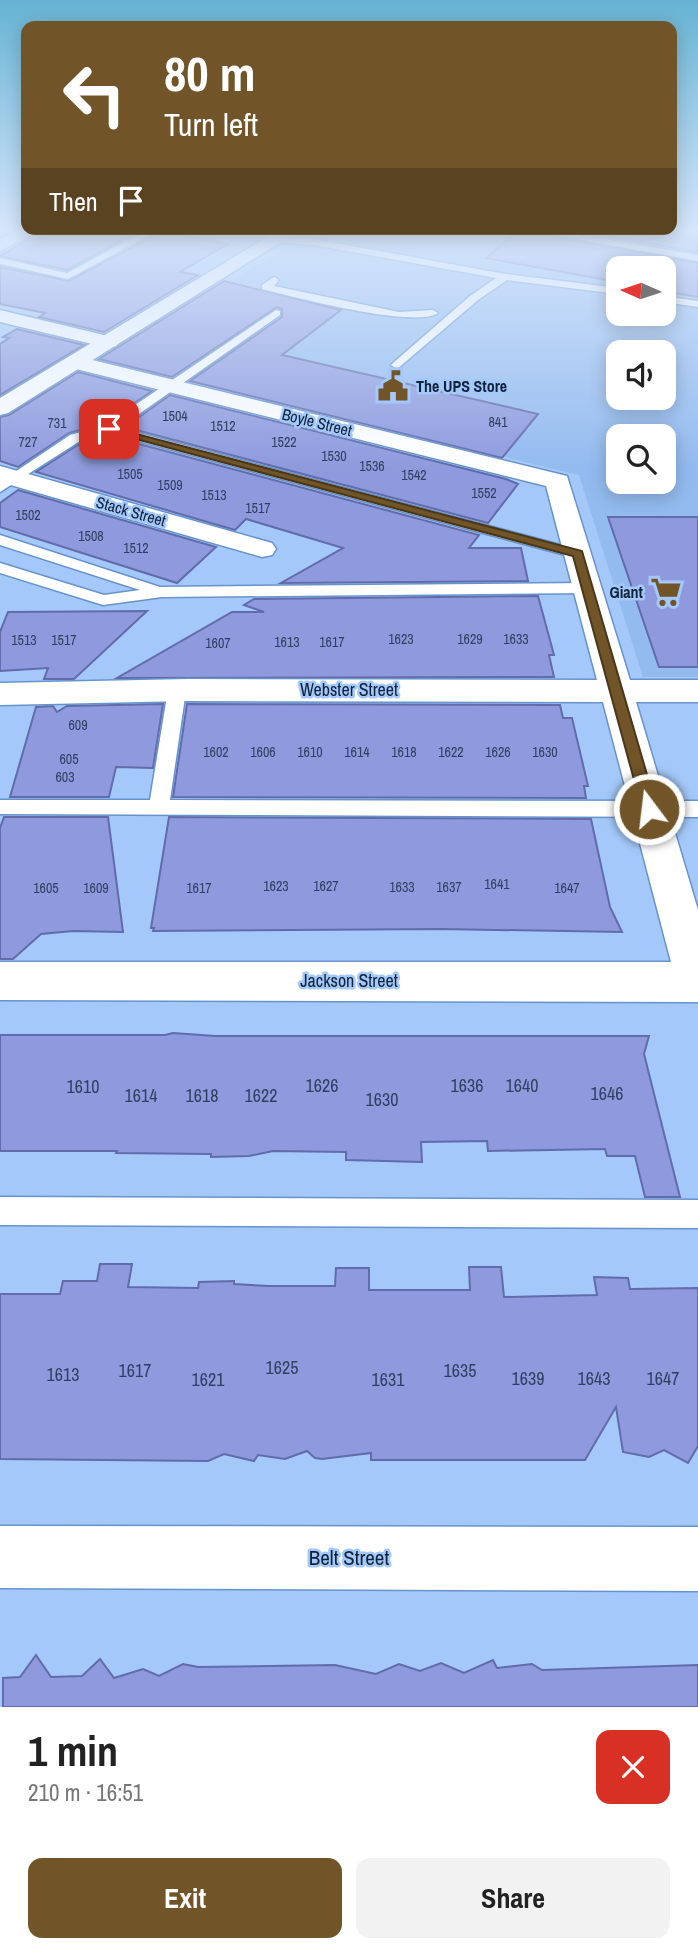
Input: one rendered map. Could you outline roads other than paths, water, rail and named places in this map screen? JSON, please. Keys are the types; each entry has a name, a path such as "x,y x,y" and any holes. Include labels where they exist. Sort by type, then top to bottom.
{"street":[{"path":"0,408 159,310"},
{"path":"3,319 109,342"},
{"name":"Boyle Street","path":"76,362 558,481 578,554"},
{"name":"Stack Street","path":"5,480 262,549"},
{"path":"578,554 698,982"},
{"name":"Webster Street","path":"0,694 177,690 698,691"},
{"name":"Jackson Street","path":"0,981 698,982"},
{"name":"Belt Street","path":"0,1557 698,1559"}],"lane":[{"path":"374,310 399,315 433,313"},
{"path":"397,365 461,310"},
{"path":"5,480 75,439 109,429 276,313"},
{"path":"109,429 578,554"},
{"path":"0,540 162,592"},
{"path":"0,568 103,600 162,592 588,588"},
{"path":"159,807 177,690"},
{"path":"0,807 698,809"},
{"path":"0,1211 698,1214"}],"place":[{"name":"The UPS Store","path":"393,386"},
{"name":"Giant","path":"666,592"}]}
